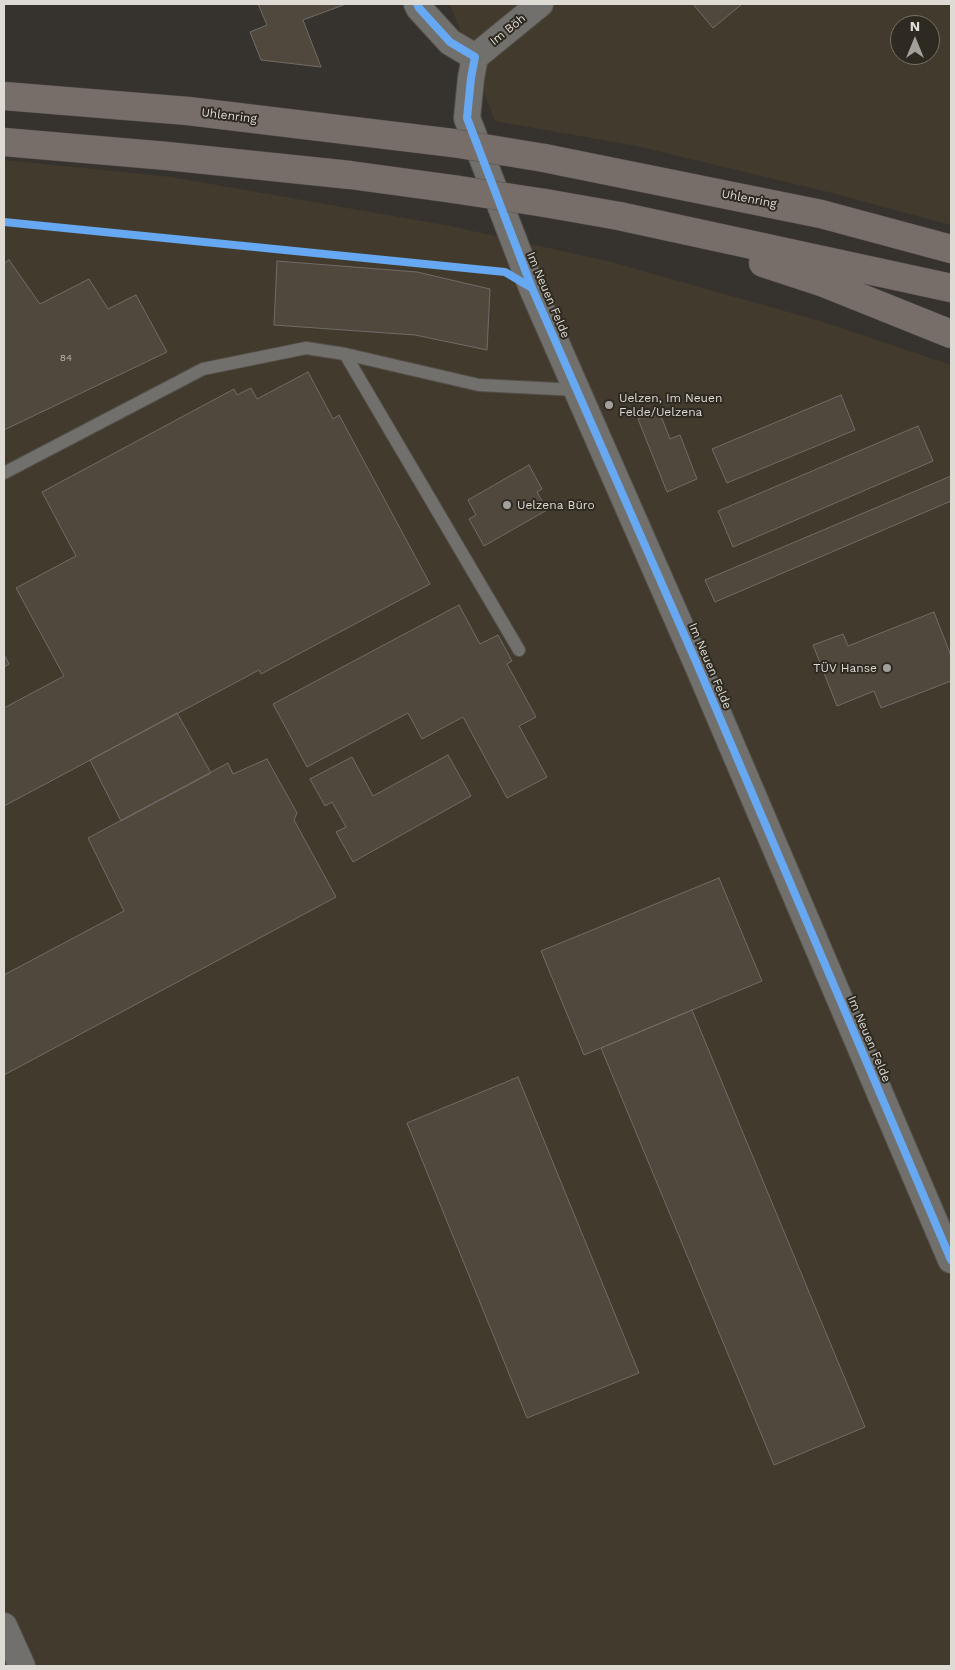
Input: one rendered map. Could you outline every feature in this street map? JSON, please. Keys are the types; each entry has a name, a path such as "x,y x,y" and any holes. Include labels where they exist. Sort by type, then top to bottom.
{"highway":[{"name":"Uhlenring","path":"4,96 188,111 453,143 544,158 821,214 951,249"},
{"path":"4,142 167,156 350,175 545,203 619,216 951,288"},
{"path":"619,216 824,283 951,334"}],"street":[{"path":"417,4 473,68"},
{"name":"Im Böh","path":"473,68 540,4"},
{"name":"Im Neuen Felde","path":"473,68 467,118 532,288 698,664 951,1260"},
{"path":"4,1626 22,1666"}],"lane":[{"path":"4,473 203,369 306,348 345,354 479,385 577,390"},
{"path":"345,354 519,650"}],"shaded area":[{"path":"450,4 951,4 951,225 828,192 637,146 495,121"},
{"path":"4,160 171,177 450,226 611,262 820,321 951,365 951,1666 4,1666"}],"building":[{"path":"258,4 346,4 303,20 321,67 261,60 250,32 267,25"},
{"path":"693,4 742,4 713,28"},
{"path":"9,260 40,304 89,279 108,309 136,295 167,352 4,430 4,263"},
{"path":"277,261 417,272 490,289 487,350 415,335 274,325"},
{"path":"308,372 333,419 339,415 430,584 261,674 259,670 4,806 4,708 64,676 16,588 76,556 42,492 234,389 237,395 251,388 257,399"},
{"path":"841,395 855,430 727,483 712,449"},
{"path":"659,411 670,439 680,435 697,479 667,492 638,419"},
{"path":"918,426 933,461 733,547 718,511"},
{"name":"Uelzena Büro","path":"529,465 542,489 537,492 547,510 484,546 469,519 476,515 468,500"},
{"path":"951,476 951,501 715,602 705,580"},
{"path":"459,605 480,644 498,635 512,661 507,664 536,717 519,726 547,777 507,798 463,717 422,739 408,713 307,767 273,704"},
{"name":"TÜV Hanse","path":"934,612 951,656 951,681 881,708 874,691 837,706 813,645 843,634 848,646"},
{"path":"4,654 9,664 4,667"},
{"path":"177,713 211,773 121,821 90,760"},
{"path":"448,755 471,796 353,862 336,832 346,827 332,802 325,806 310,779 352,757 373,796"},
{"path":"267,759 297,813 294,820 336,897 4,1075 4,975 124,911 88,838 228,763 233,774"},
{"path":"719,878 762,981 584,1055 541,951"},
{"path":"692,1010 865,1427 774,1465 601,1048"},
{"path":"518,1077 639,1373 527,1418 407,1123"}],"cycle path":[{"path":"417,4 450,42 475,57 467,118 532,288 697,664 951,1260"},
{"path":"4,222 505,272 532,288"}],"place":[{"name":"Uelzen, Im Neuen Felde/Uelzena","path":"609,405"},
{"name":"Uelzena Büro","path":"507,505"},
{"name":"TÜV Hanse","path":"887,668"}]}
